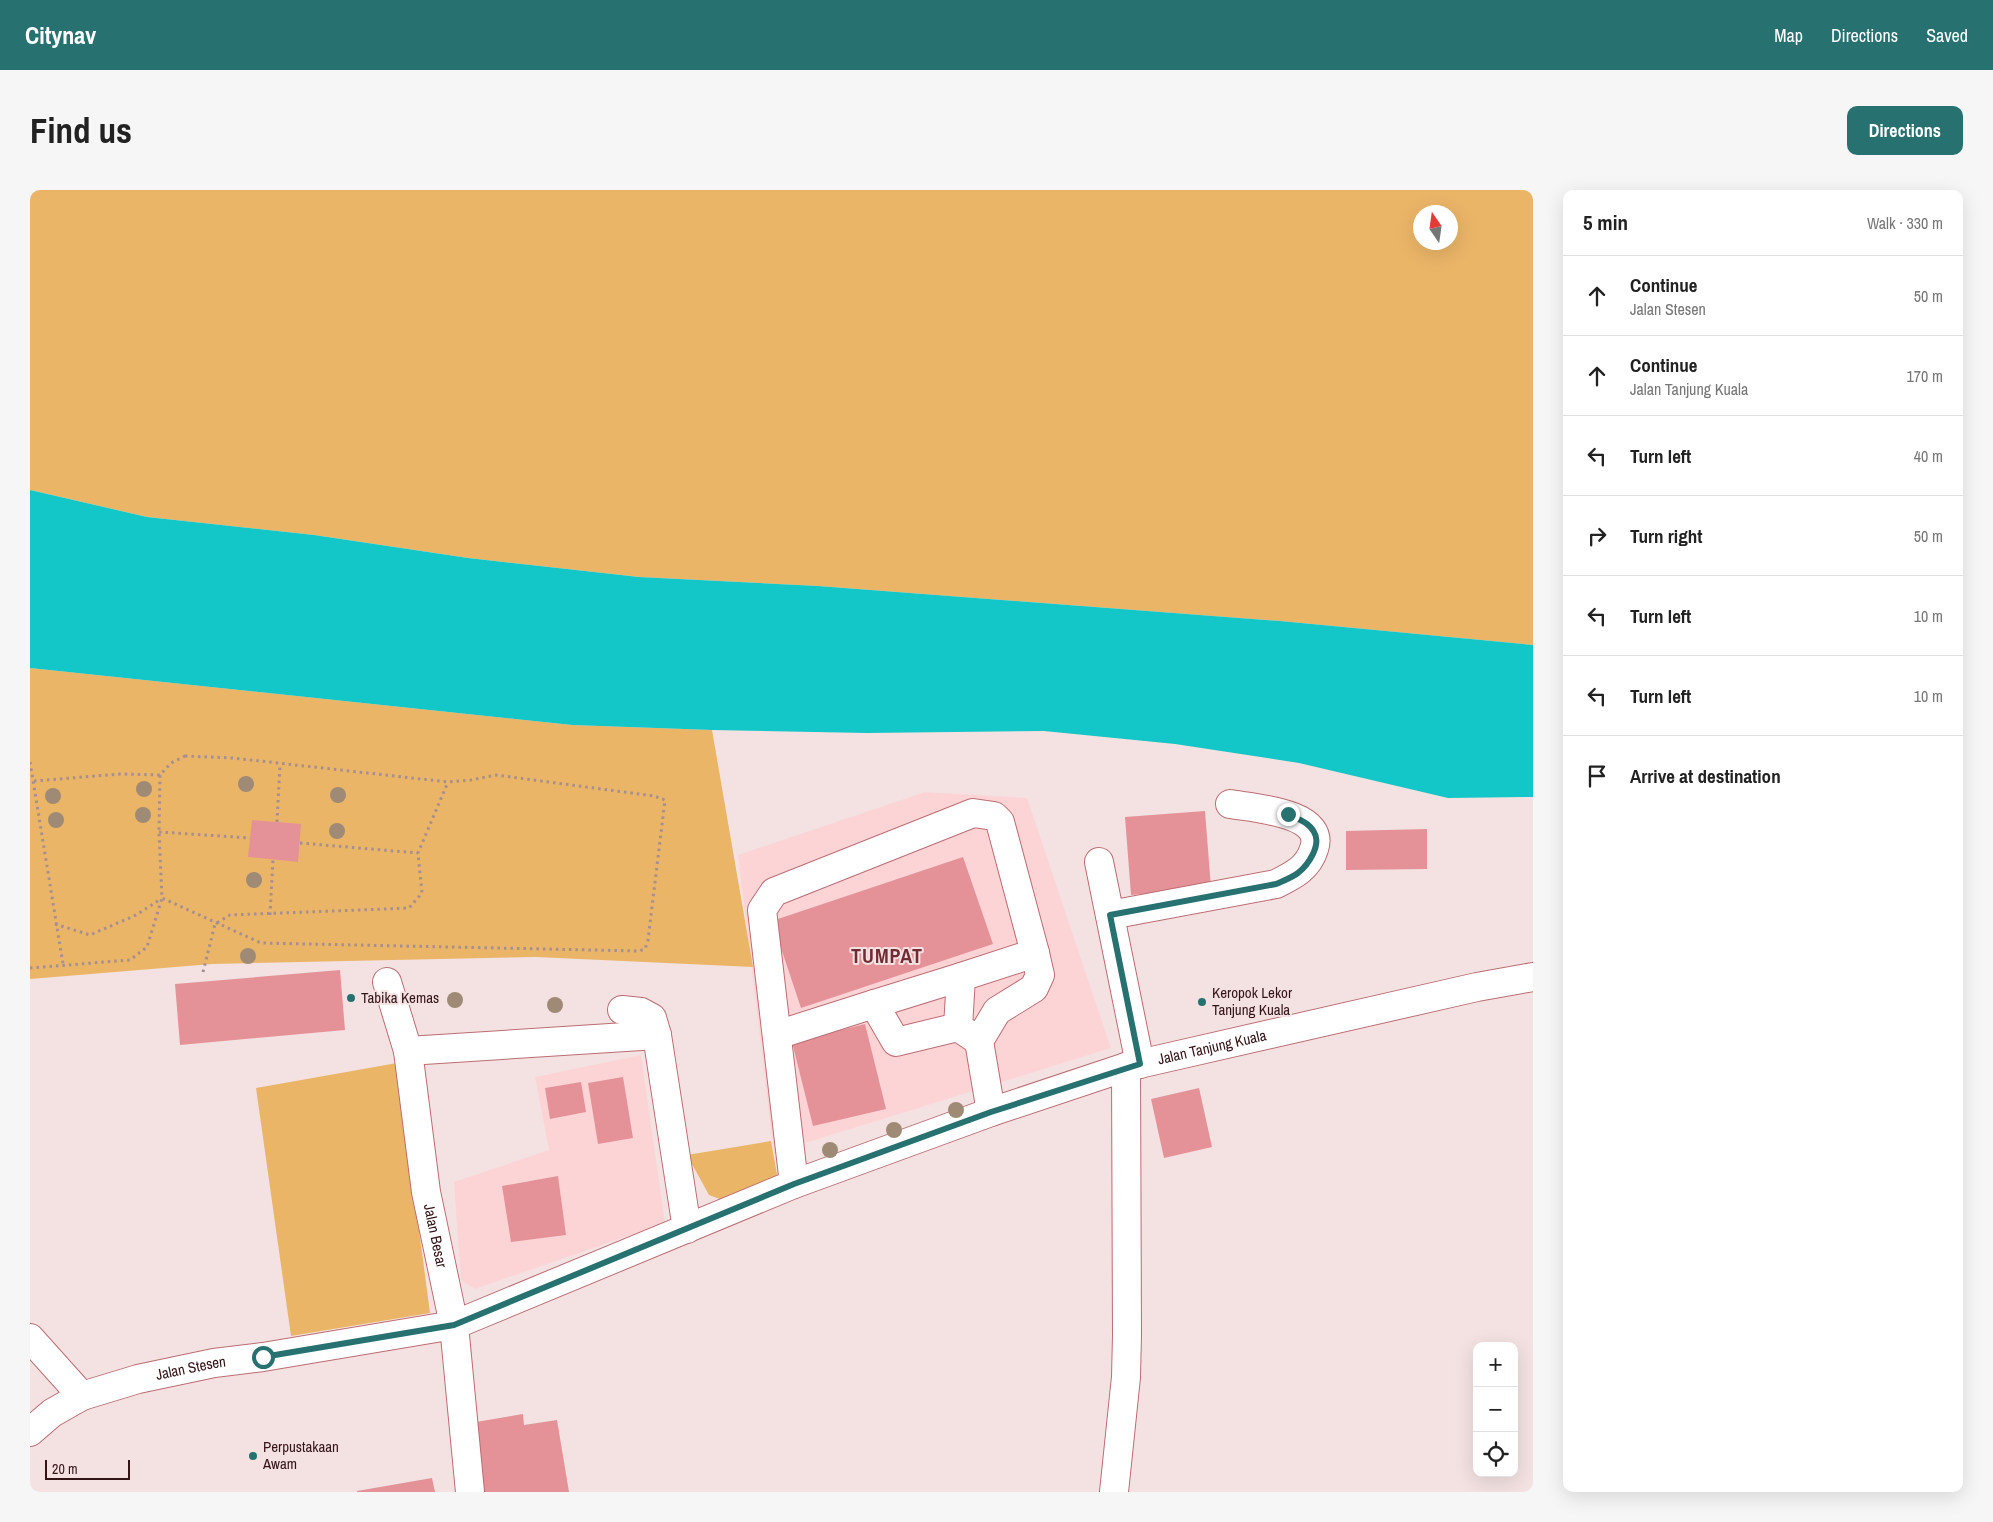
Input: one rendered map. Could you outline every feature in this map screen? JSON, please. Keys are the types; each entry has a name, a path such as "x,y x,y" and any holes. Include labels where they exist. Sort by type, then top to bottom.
{"street":[{"path":"1110,915 1276,884 1297,873 1307,864 1316,844 1315,832 1306,823 1288,814 1230,804"},
{"path":"794,1184 762,910 774,892 974,814 994,816 1000,822 1035,953 1040,975 1034,988 997,1011 968,1034 896,1042 874,1004"},
{"path":"1099,862 1110,915 1133,1065 1126,1377 1114,1492"},
{"path":"777,1035 1035,953"},
{"path":"961,977 968,1034 991,1112"},
{"name":"Jalan Tanjung Kuala","path":"454,1325 794,1184 991,1112 1133,1065 1477,987 1533,977"},
{"name":"Jalan Besar","path":"387,982 408,1051 426,1192 454,1325 470,1492"},
{"path":"622,1010 641,1012 652,1018 657,1035 687,1229"},
{"path":"408,1051 657,1035"},
{"name":"Jalan Stesen","path":"30,1432 52,1413 82,1396 138,1379 214,1363 263,1357 454,1325"},
{"path":"30,1338 82,1396"}],"path":[{"path":"30,968 130,960 147,947 162,898 159,832 160,775 171,763 185,756 233,758 280,765 448,782 496,775 654,796 665,800 648,940 645,949 640,951 261,944 162,898"},
{"path":"30,762 63,964"},
{"path":"277,822 280,765"},
{"path":"34,781 120,774 160,775"},
{"path":"203,972 215,924 230,915 270,915 409,908 422,893 418,852 448,782"},
{"path":"159,832 250,838"},
{"path":"300,843 418,852"},
{"path":"270,915 273,859"},
{"path":"55,924 90,935 136,915 162,898"}],"shaded area":[{"path":"30,190 1533,190 1533,645 1280,621 818,586 639,577 468,558 314,535 147,517 30,490"},
{"path":"30,668 572,725 712,730 753,967 536,957 212,964 30,979"},
{"path":"925,792 1027,798 1111,1048 774,1154 738,855"},
{"path":"641,1055 665,1223 475,1289 461,1280 454,1182 549,1150 535,1077"},
{"path":"397,1063 430,1313 291,1336 256,1088"},
{"path":"771,1141 778,1180 725,1201 709,1195 687,1155"}],"water":[{"path":"30,490 147,517 314,535 468,558 639,577 818,586 1280,621 1533,645 1533,797 1448,798 1299,763 1175,744 1044,731 867,733 572,725 30,668"}],"building":[{"path":"1205,811 1211,888 1131,895 1125,817"},
{"path":"252,820 301,824 298,862 248,857"},
{"path":"1427,829 1427,869 1346,870 1346,831"},
{"path":"963,857 993,944 801,1008 772,921"},
{"path":"340,970 345,1030 180,1045 175,984"},
{"path":"865,1024 886,1109 813,1126 792,1042"},
{"path":"623,1077 633,1138 598,1144 588,1083"},
{"path":"581,1082 586,1112 550,1119 545,1088"},
{"path":"1199,1088 1212,1147 1164,1158 1151,1099"},
{"path":"558,1176 566,1235 511,1242 502,1186"},
{"path":"523,1414 524,1425 557,1420 569,1492 482,1492 470,1423"},
{"path":"432,1478 435,1492 357,1492 357,1491"}],"place":[{"name":"Tabika Kemas","path":"351,998"},
{"name":"Keropok Lekor Tanjung Kuala","path":"1202,1002"},
{"name":"Perpustakaan Awam","path":"253,1456"}],"district":[{"name":"TUMPAT","path":"887,956"}],"route":[{"path":"263,1357 454,1325 794,1184 991,1112 1140,1064 1110,915 1276,884 1297,873 1307,864 1314,851 1316,844 1315,832 1306,823 1288,814"}]}
